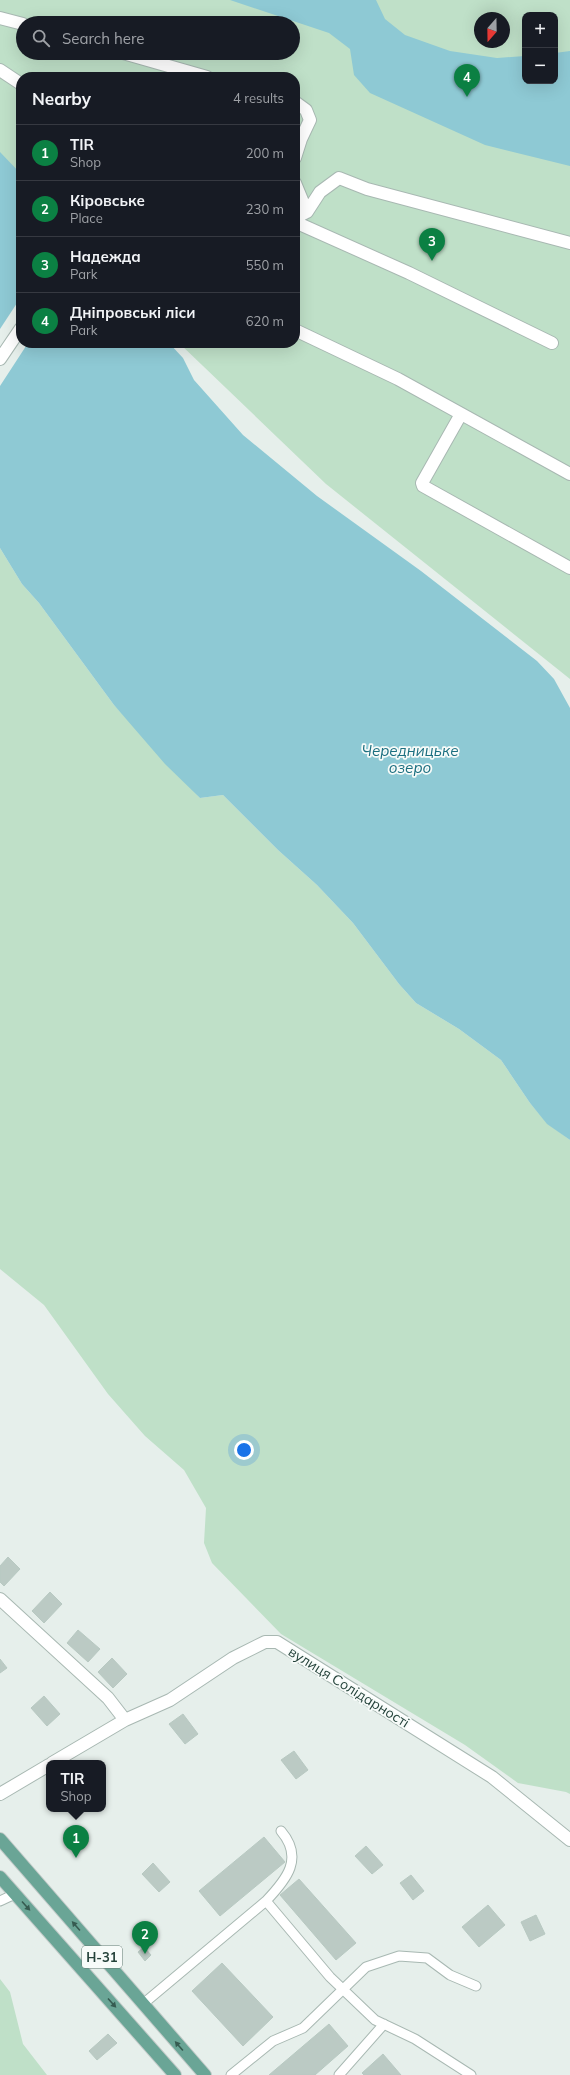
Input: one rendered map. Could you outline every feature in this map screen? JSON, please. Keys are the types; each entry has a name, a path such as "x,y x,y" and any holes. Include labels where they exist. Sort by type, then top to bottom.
{"main road":[{"name":"Н-31","path":"0,1839 205,2075"},
{"name":"Н-31","path":"0,1877 175,2075"}],"street":[{"path":"0,18 16,22"},
{"path":"148,60 190,72"},
{"path":"0,70 16,81"},
{"path":"300,106 306,110 310,120 300,142"},
{"path":"300,216 307,212 320,192 339,178 367,188 570,243"},
{"path":"300,195 307,212"},
{"path":"300,224 409,273 552,343"},
{"path":"300,332 398,379 570,474"},
{"path":"0,359 16,335"},
{"path":"461,414 422,483 423,486 570,568"},
{"path":"0,1599 108,1698 125,1720"},
{"name":"вулиця Солідарності","path":"57,1760 125,1720 170,1700 233,1658 265,1642 277,1642 492,1777 570,1840"},
{"path":"0,1794 46,1767"}],"lane":[{"path":"143,2004 266,1900 281,1885 288,1874 290,1862 290,1842 281,1831"},
{"path":"0,1901 15,1894"},
{"path":"266,1900 330,1977 375,2020 415,2039 471,2075"},
{"path":"231,2075 273,2041 303,2028 344,1990 366,1967 399,1956 427,1958 450,1974 476,1986"},
{"path":"339,2075 384,2024"}],"green space":[{"path":"0,0 570,0 570,679 326,484 184,348 300,348 300,72 16,72 16,173 0,156"},
{"path":"0,548 22,584 39,603 114,705 200,798 223,795 278,850 317,885 353,923 399,984 416,1003 459,1029 501,1060 530,1103 547,1123 570,1140 570,1794 518,1783 465,1745 281,1634 212,1563 204,1543 206,1508 184,1470 145,1436 108,1394 44,1305 0,1269"},
{"path":"0,1979 10,1992 23,2044 47,2075 0,2075"}],"water":[{"path":"230,0 376,0 385,19 405,35 450,51 497,58 522,56 522,84 558,84 558,53 570,51 570,166 485,145 370,93 354,75 350,49 329,33 300,23 300,16 278,16"},
{"path":"0,152 16,169 16,305 0,329"},
{"name":"Чередницьке озеро","path":"25,348 174,348 183,358 194,380 243,435 317,496 421,571 537,661 554,679 570,708 570,1140 547,1124 530,1103 501,1060 459,1029 416,1003 399,984 353,923 317,885 278,850 223,795 200,798 165,764 114,705 39,603 22,584 0,548 0,386"}],"building":[{"path":"8,1557 20,1569 4,1586 0,1582 0,1566"},
{"path":"50,1592 62,1604 44,1623 32,1611"},
{"path":"78,1630 100,1649 88,1662 67,1643"},
{"path":"112,1658 127,1674 113,1688 98,1672"},
{"path":"0,1659 7,1668 0,1673"},
{"path":"44,1696 60,1714 47,1726 31,1708"},
{"path":"183,1714 198,1734 185,1744 169,1724"},
{"path":"294,1751 308,1770 296,1779 281,1760"},
{"path":"264,1837 285,1862 220,1916 199,1891"},
{"path":"366,1846 383,1865 372,1874 355,1856"},
{"path":"153,1863 170,1882 159,1892 142,1874"},
{"path":"411,1875 424,1891 413,1900 400,1883"},
{"path":"299,1879 356,1943 336,1960 280,1895"},
{"path":"488,1905 505,1925 479,1947 462,1927"},
{"path":"536,1915 545,1934 530,1941 521,1922"},
{"path":"144,1947 151,1955 145,1961 138,1952"},
{"path":"222,1963 273,2017 243,2046 192,1991"},
{"path":"329,2024 348,2046 315,2075 269,2075"},
{"path":"108,2034 117,2043 97,2060 89,2051"},
{"path":"383,2054 401,2075 364,2075 362,2073"}],"place":[{"name":"Дніпровські ліси","path":"467,97"},
{"name":"Надежда","path":"432,261"},
{"name":"TIR","path":"76,1858"},
{"name":"Кіровське","path":"145,1954"}]}
